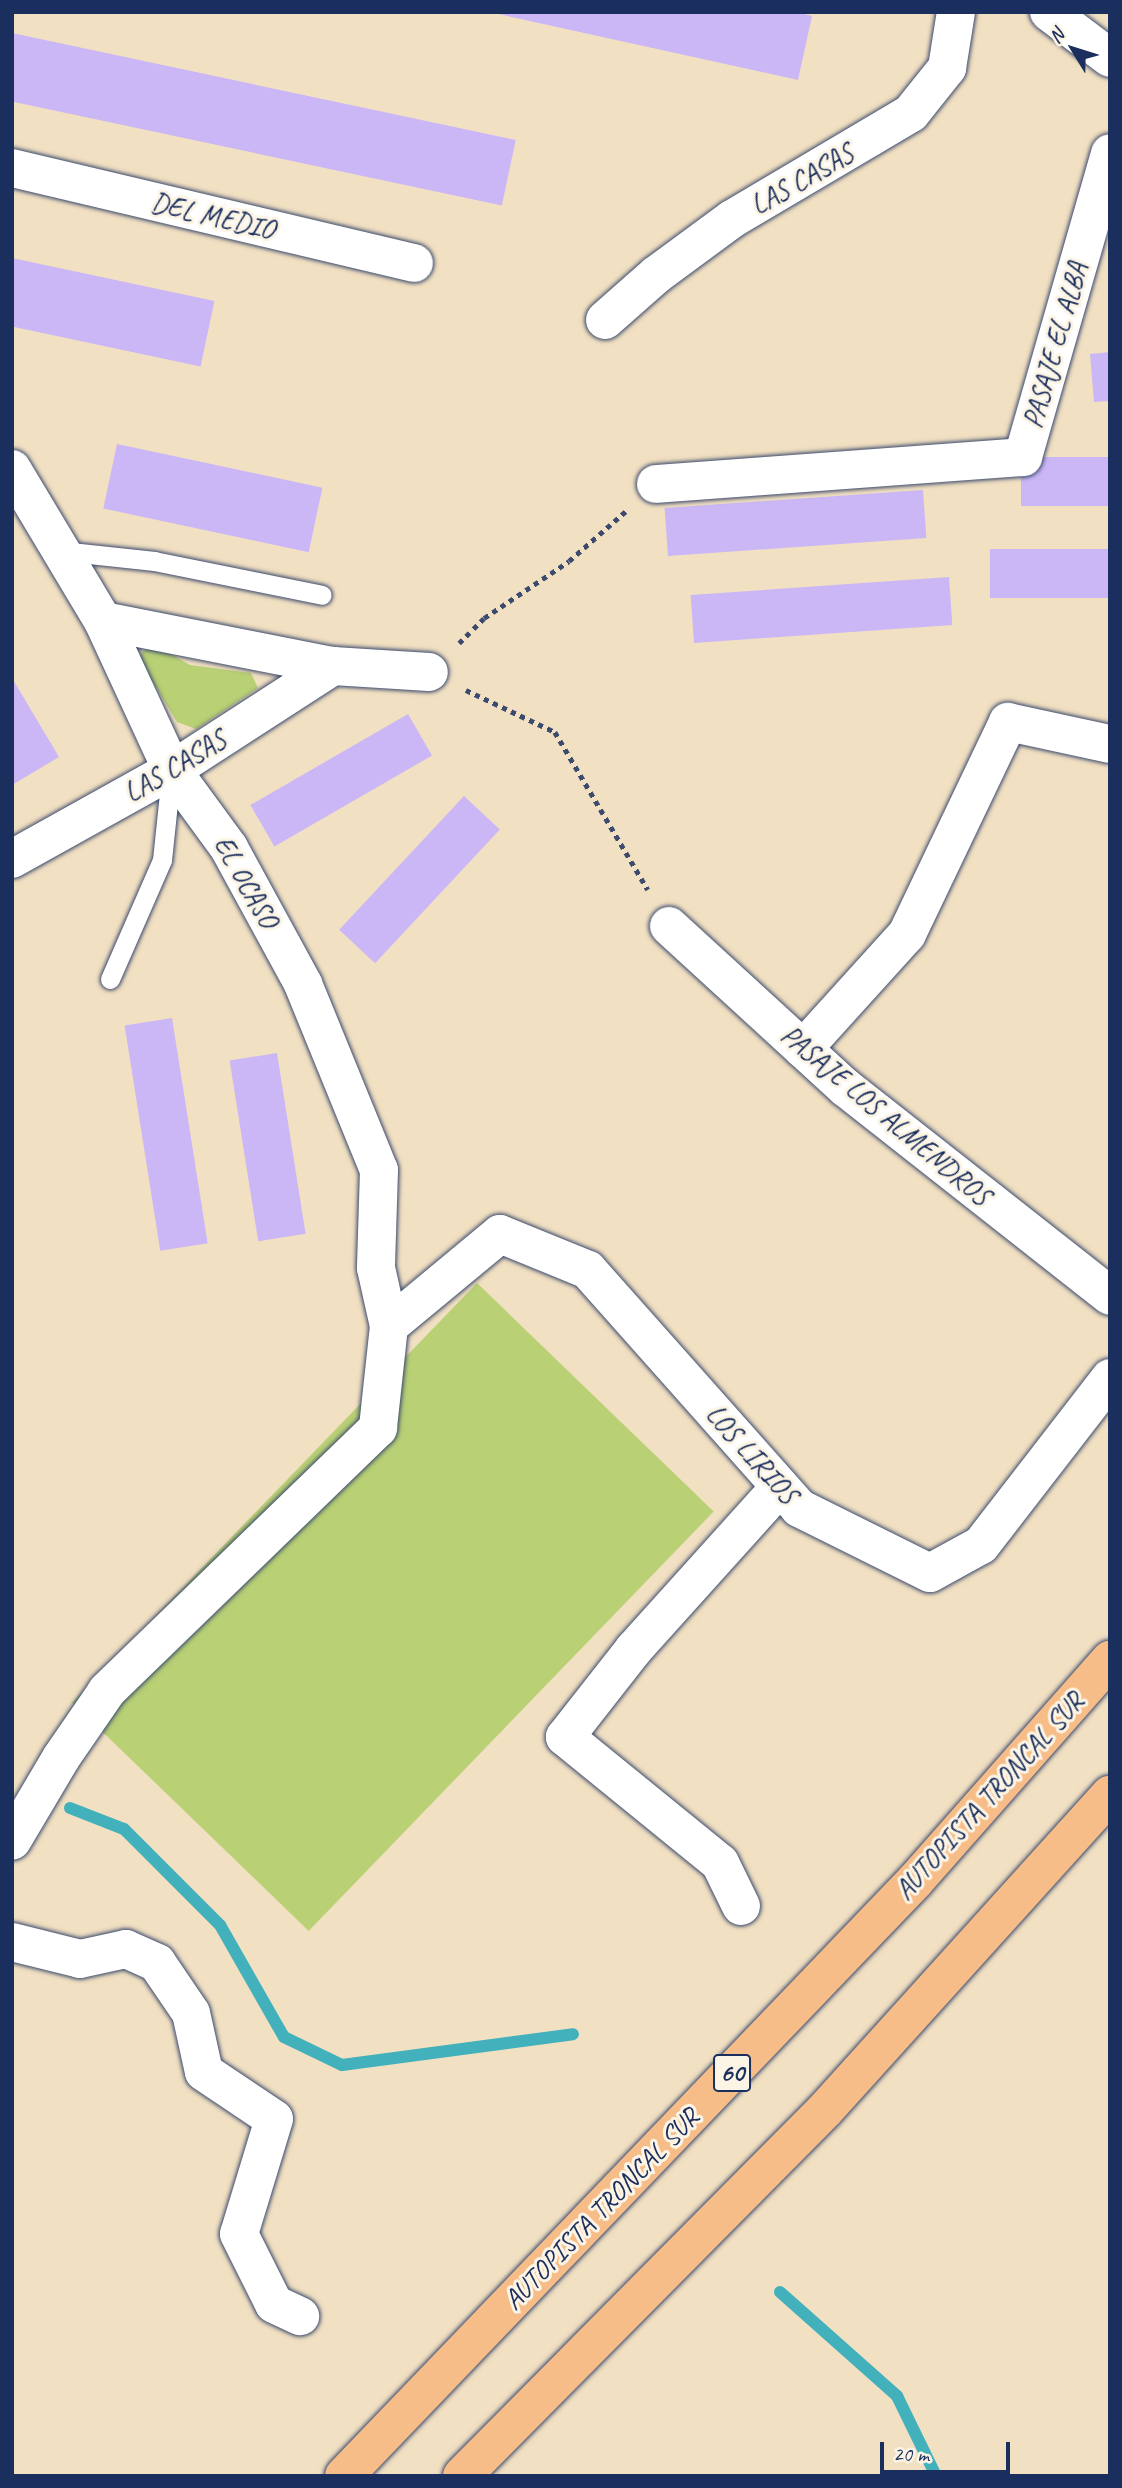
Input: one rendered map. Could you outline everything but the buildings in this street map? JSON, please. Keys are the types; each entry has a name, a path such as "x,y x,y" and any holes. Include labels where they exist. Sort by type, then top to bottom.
{"highway":[{"name":"AUTOPISTA TRONCAL SUR","path":"344,2476 896,1900 1110,1660"},
{"path":"462,2476 825,2110 1110,1794"}],"street":[{"name":"LAS CASAS","path":"606,320 656,275 732,219 911,113 947,68 957,12"},
{"path":"1049,12 1110,58"},
{"name":"PASAJE EL ALBA","path":"656,484 1023,457 1110,153"},
{"name":"DEL MEDIO","path":"12,169 414,263"},
{"name":"EL OCASO","path":"12,469 103,621 172,770 229,848 303,984 379,1170 376,1268 388,1326 379,1428 107,1691 16,1824"},
{"path":"103,621 333,666 429,672"},
{"name":"LAS CASAS","path":"12,859 172,770 333,666"},
{"path":"803,1049 907,934 1008,722 1110,744"},
{"name":"PASAJE LOS ALMENDROS","path":"669,926 803,1049 1110,1296"},
{"name":"LOS LIRIOS","path":"388,1326 500,1234 576,1264 588,1270 799,1508 930,1573 981,1545 1110,1378"},
{"path":"741,1906 720,1863 565,1737 634,1649 780,1487"},
{"path":"12,1942 80,1959 126,1949 157,1963 191,2013 204,2072 274,2119 239,2234 274,2304 300,2316"}],"lane":[{"path":"60,551 154,561 322,595"},
{"path":"110,979 162,860 172,770"}],"path":[{"path":"656,484 569,561 484,618 429,672 555,732 669,926"}],"green space":[{"path":"153,644 190,665 251,673 258,688 196,729 177,722 137,656"},
{"path":"477,1283 714,1512 309,1931 72,1702"}],"waterway":[{"path":"70,1808 124,1829 220,1925 284,2037 342,2065 573,2034"},
{"path":"780,2292 897,2396 936,2476"}]}
